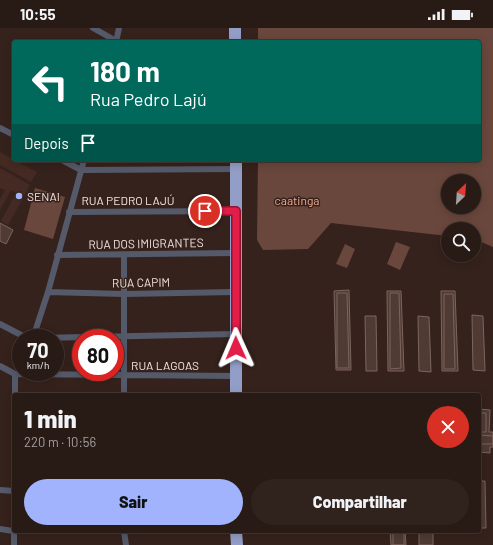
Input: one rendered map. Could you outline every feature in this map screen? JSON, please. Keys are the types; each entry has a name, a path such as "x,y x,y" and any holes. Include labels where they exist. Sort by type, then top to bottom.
{"highway":[{"path":"235,28 235,40"},
{"path":"236,164 236,393"},
{"path":"236,533 237,545"}],"street":[{"path":"92,28 113,40"},
{"path":"117,40 119,28"},
{"path":"0,128 12,134"},
{"path":"66,162 81,170 236,164"},
{"path":"35,329 48,292 83,162"},
{"name":"RUA PEDRO LAJÚ","path":"69,212 236,211"},
{"name":"RUA DOS IMIGRANTES","path":"57,255 236,253"},
{"path":"123,329 124,255"},
{"name":"RUA CAPIM","path":"48,292 124,294 235,292"},
{"path":"0,324 12,330"},
{"path":"124,335 235,334"},
{"name":"RUA LAGOAS","path":"0,366 12,372"},
{"name":"RUA LAGOAS","path":"124,376 236,376"},
{"path":"15,381 15,393"},
{"path":"124,381 124,393"},
{"path":"0,490 12,491"},
{"path":"0,529 12,531"},
{"path":"13,533 14,545"},
{"path":"124,533 126,545"}],"shaded area":[{"path":"0,152 12,158 12,162 18,162 37,172 31,182 0,165"},
{"name":"SENAI","path":"0,168 30,185 8,225 1,221 16,193 11,190 0,210 0,199 5,190 0,188"}],"green space":[{"name":"caatinga","path":"258,28 493,28 493,247 481,242 481,222 441,222 441,235 331,223 308,249 263,250 257,240 258,162 481,162 481,40 258,40"},
{"path":"35,188 65,197 53,239 24,230"},
{"path":"396,242 410,247 400,270 387,264"},
{"path":"345,244 355,249 347,268 336,264"}],"building":[{"path":"0,223 13,230 6,244 0,241"},
{"path":"349,290 351,370 336,370 334,291"},
{"path":"387,291 401,291 404,371 388,371"},
{"path":"441,291 455,291 458,371 442,371"},
{"path":"337,293 347,293 349,368 337,368"},
{"path":"390,293 399,293 401,368 390,369"},
{"path":"444,294 453,294 455,369 444,369"},
{"path":"472,315 483,316 485,371 473,370"},
{"path":"365,316 376,316 377,371 366,371"},
{"path":"418,316 429,317 431,372 419,371"},
{"path":"481,409 490,410 489,432 493,432 493,447 490,447 490,453 481,452"},
{"path":"481,413 486,413 486,432 481,432"},
{"path":"481,435 493,436 493,444 481,444"},
{"path":"481,481 485,481 486,528 481,528"},
{"path":"390,533 405,533 406,545 391,545"},
{"path":"393,533 404,533 404,545 393,545"},
{"path":"419,533 433,533 433,545 419,545"}],"place":[{"name":"SENAI","path":"19,196"}],"route":[{"path":"205,211 236,211 236,348"}]}
